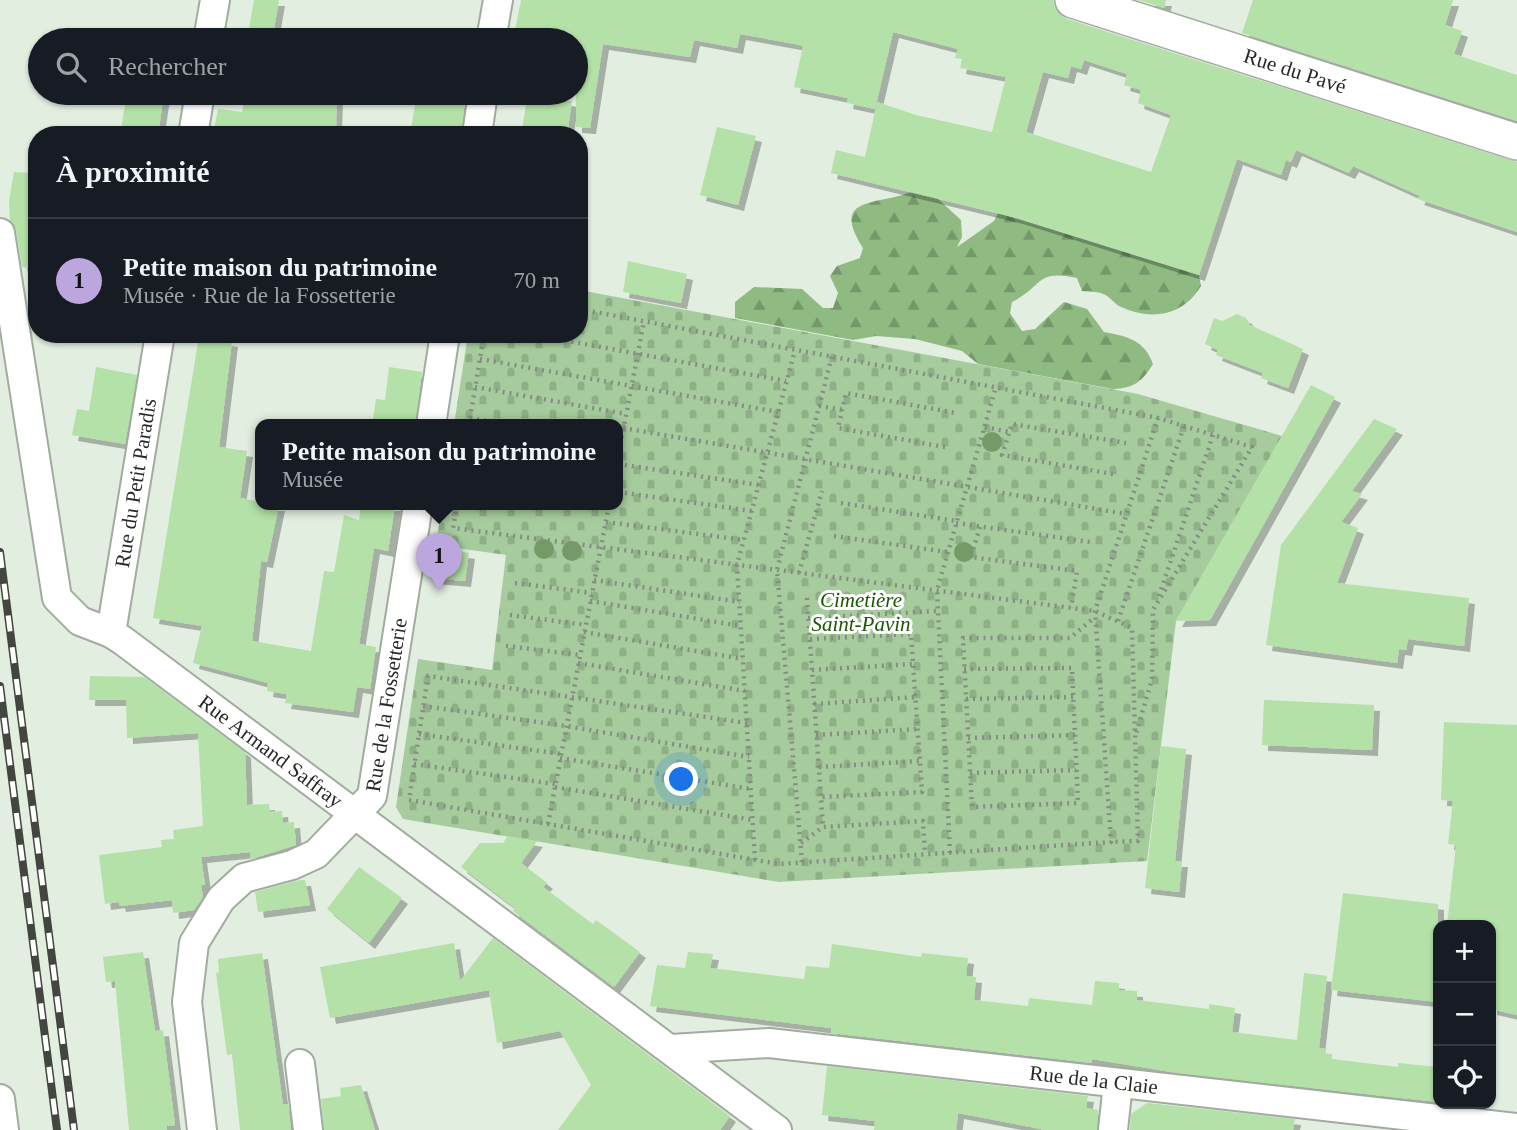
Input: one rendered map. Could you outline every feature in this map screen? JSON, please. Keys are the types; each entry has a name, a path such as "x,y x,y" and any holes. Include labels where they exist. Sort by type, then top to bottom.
{"street":[{"path":"210,28 215,0"},
{"path":"493,28 498,0"},
{"name":"Rue du Pavé","path":"1073,0 1517,142"},
{"path":"194,126 198,105"},
{"path":"478,126 481,105"},
{"name":"Rue Armand Saffray","path":"0,233 57,598 80,621 111,633 777,1130"},
{"name":"Rue du Petit Paradis","path":"111,633 159,343"},
{"path":"432,419 444,343"},
{"name":"Rue de la Fossetterie","path":"202,1130 187,1002 194,943 221,899 244,878 292,865 316,854 372,796 417,510"},
{"name":"Rue de la Claie","path":"671,1049 769,1043 1517,1128"},
{"path":"300,1064 308,1130"},
{"path":"1113,1130 1118,1083"},
{"path":"0,1099 4,1130"}],"path":[{"path":"588,311 1158,418 1252,447 1155,607"},
{"path":"644,321 623,428 1127,514"},
{"path":"476,419 470,418 483,343"},
{"path":"579,343 786,381"},
{"path":"755,860 737,565 794,349"},
{"path":"802,862 777,570 832,356"},
{"path":"480,359 778,412"},
{"path":"475,387 626,414"},
{"path":"950,853 937,590 996,387"},
{"path":"945,447 838,428 846,393 956,414"},
{"path":"819,406 843,410"},
{"path":"1111,842 1095,614 1158,418"},
{"path":"1113,474 1002,455 1012,424 1126,443"},
{"path":"1118,621 1184,426"},
{"path":"985,427 1009,432"},
{"path":"1135,737 1152,679 1155,607 1213,435"},
{"path":"623,462 758,485"},
{"path":"799,573 822,491"},
{"path":"623,493 752,511"},
{"path":"841,503 980,527 1090,542"},
{"path":"456,510 453,528 1071,608 1118,621 1132,628 1138,841 779,864 409,800 428,676 572,695 747,723"},
{"path":"548,824 608,510"},
{"path":"606,522 744,540"},
{"path":"980,527 971,556 1077,571 1071,608"},
{"path":"834,536 948,552"},
{"path":"594,580 740,601"},
{"path":"515,583 592,593"},
{"path":"807,598 823,827"},
{"path":"590,601 741,626"},
{"path":"808,618 938,611"},
{"path":"964,669 1072,667 1078,803 972,807 964,669 963,638 1070,638 1095,614"},
{"path":"510,615 586,625"},
{"path":"584,632 743,659"},
{"path":"810,639 911,634 916,697 922,792 821,797"},
{"path":"506,646 580,655"},
{"path":"578,663 745,691"},
{"path":"812,670 913,664"},
{"path":"814,704 916,697"},
{"path":"966,699 1073,697"},
{"path":"423,706 566,726 749,757"},
{"path":"817,736 918,729"},
{"path":"419,734 751,789"},
{"path":"968,738 1075,735"},
{"path":"819,767 920,761"},
{"path":"414,764 555,785 753,820"},
{"path":"970,773 1076,770"},
{"path":"801,844 823,827 923,821 925,854"}],"green space":[{"path":"911,192 937,198 961,220 962,237 957,247 994,221 998,213 1199,275 1201,286 1194,296 1176,310 1155,314 1133,311 1119,306 1103,294 1082,291 1077,278 1063,276 1046,277 1012,302 1010,313 1022,331 1035,329 1064,302 1087,309 1104,332 1140,344 1153,364 1137,383 1113,389 978,364 962,351 915,339 876,336 853,340 735,318 735,302 754,287 802,289 823,308 833,308 838,293 830,276 837,266 860,258 863,248 854,231 854,211 871,202"},
{"name":"Cimetière Saint-Pavin","path":"588,292 1138,394 1282,436 1176,621 1147,861 779,882 403,819 396,807 418,659 492,670 506,555 436,545 441,510 623,510 623,419 455,419 467,343 588,343"}],"building":[{"path":"254,0 279,0 274,28 249,28"},
{"path":"521,0 1053,0 1058,13 1067,19 1517,162 1517,232 1418,199 1420,196 1353,166 1349,173 1296,150 1291,162 1286,160 1281,175 1237,159 1199,275 1017,218 831,173 836,150 865,157 877,102 916,115 992,132 1006,77 960,68 962,59 955,58 958,49 893,32 875,109 847,103 848,98 794,87 803,46 795,44 740,34 737,48 694,40 690,57 603,44 590,128 576,126 576,105 588,105 588,28 515,28","holes":["1084,60 1127,74 1124,85 1141,90 1138,103 1171,115 1151,172 1026,132 1043,72 1068,78 1071,66 1081,69"]},
{"path":"1139,0 1166,0 1164,8"},
{"path":"1253,0 1453,0 1445,25 1462,31 1454,54 1517,75 1517,121 1242,33"},
{"path":"125,105 162,105 159,126 122,126"},
{"path":"243,105 337,105 336,126 215,126 218,109 242,112"},
{"path":"415,105 465,105 462,126 412,126"},
{"path":"526,105 571,105 568,126 522,126"},
{"path":"717,127 756,136 738,205 700,195"},
{"path":"14,172 28,173 28,268 22,267 16,230 10,221 9,201"},
{"path":"628,261 687,274 681,303 623,292"},
{"path":"1237,314 1246,318 1250,325 1303,349 1288,388 1261,378 1263,373 1216,355 1218,350 1205,344 1214,318 1222,321"},
{"path":"198,343 232,343 219,447 247,451 240,498 255,501 255,510 278,510 267,562 261,561 252,641 311,651 324,571 334,572 344,515 359,520 360,510 394,510 388,551 374,548 359,644 376,647 370,689 357,687 353,712 285,703 287,694 267,691 268,683 193,663 202,626 153,618"},
{"path":"96,367 137,375 125,444 72,435 77,409 89,411"},
{"path":"389,367 422,372 416,419 373,419 376,399 385,400"},
{"path":"1311,385 1335,397 1210,620 1176,621"},
{"path":"1374,419 1397,429 1352,491 1362,494 1341,522 1358,528 1337,583 1469,598 1464,646 1408,639 1406,650 1399,649 1397,663 1266,645 1281,545"},
{"path":"435,547 469,553 465,581 431,578"},
{"path":"90,676 144,677 245,752 247,805 269,804 270,812 282,811 283,823 294,822 296,845 251,859 250,852 201,857 205,885 201,885 203,897 194,910 173,913 172,900 120,906 119,902 105,904 99,855 162,847 161,840 174,839 173,830 203,826 198,733 127,738 126,700 89,700"},
{"path":"1264,700 1374,705 1372,750 1262,745"},
{"path":"1444,722 1517,725 1517,1015 1496,1010 1496,920 1448,920 1456,845 1448,844 1453,801 1441,800"},
{"path":"1161,746 1186,749 1175,861 1182,861 1179,892 1145,888"},
{"path":"508,836 537,841 521,863 547,883 543,887 593,924 596,920 640,952 614,987 513,911 515,908 461,867 480,843 503,843"},
{"path":"359,867 402,898 369,943 327,909"},
{"path":"305,880 310,905 258,912 255,892"},
{"path":"1343,893 1438,904 1438,920 1433,920 1433,1001 1331,990"},
{"path":"493,938 730,1116 720,1130 558,1130 591,1085 560,1031 497,1043 489,990 330,1018 320,967 454,943 460,981"},
{"path":"832,944 921,957 922,953 968,958 966,976 976,977 974,1000 1028,1006 1029,998 1092,1005 1095,981 1119,983 1119,990 1137,991 1137,1000 1209,1009 1209,1004 1235,1008 1232,1032 1297,1040 1304,973 1327,976 1319,1048 1325,1048 1324,1053 1332,1054 1332,1059 1398,1067 1398,1063 1433,1066 1433,1101 1178,1073 1092,1059 1092,1063 831,1033 831,1028 650,1006 657,965 685,968 688,952 713,954 710,968 804,979 806,966 829,968"},
{"path":"143,952 155,1031 163,1030 175,1125 167,1126 167,1130 129,1130 115,981 106,982 103,957"},
{"path":"262,953 283,1105 288,1104 291,1130 240,1130 232,1054 227,1055 216,973 219,972 218,959"},
{"path":"827,1066 1088,1096 1086,1108 1098,1110 1097,1130 1046,1130 958,1113 956,1130 874,1130 875,1121 822,1115"},
{"path":"361,1085 375,1130 324,1130 321,1099 341,1096 340,1088"},
{"path":"1147,1103 1295,1119 1293,1130 1130,1130 1131,1114"}],"railway":[{"path":"0,552 74,1130"},
{"path":"0,686 57,1130"}],"place":[{"name":"Petite maison du patrimoine","path":"439,591"}]}
